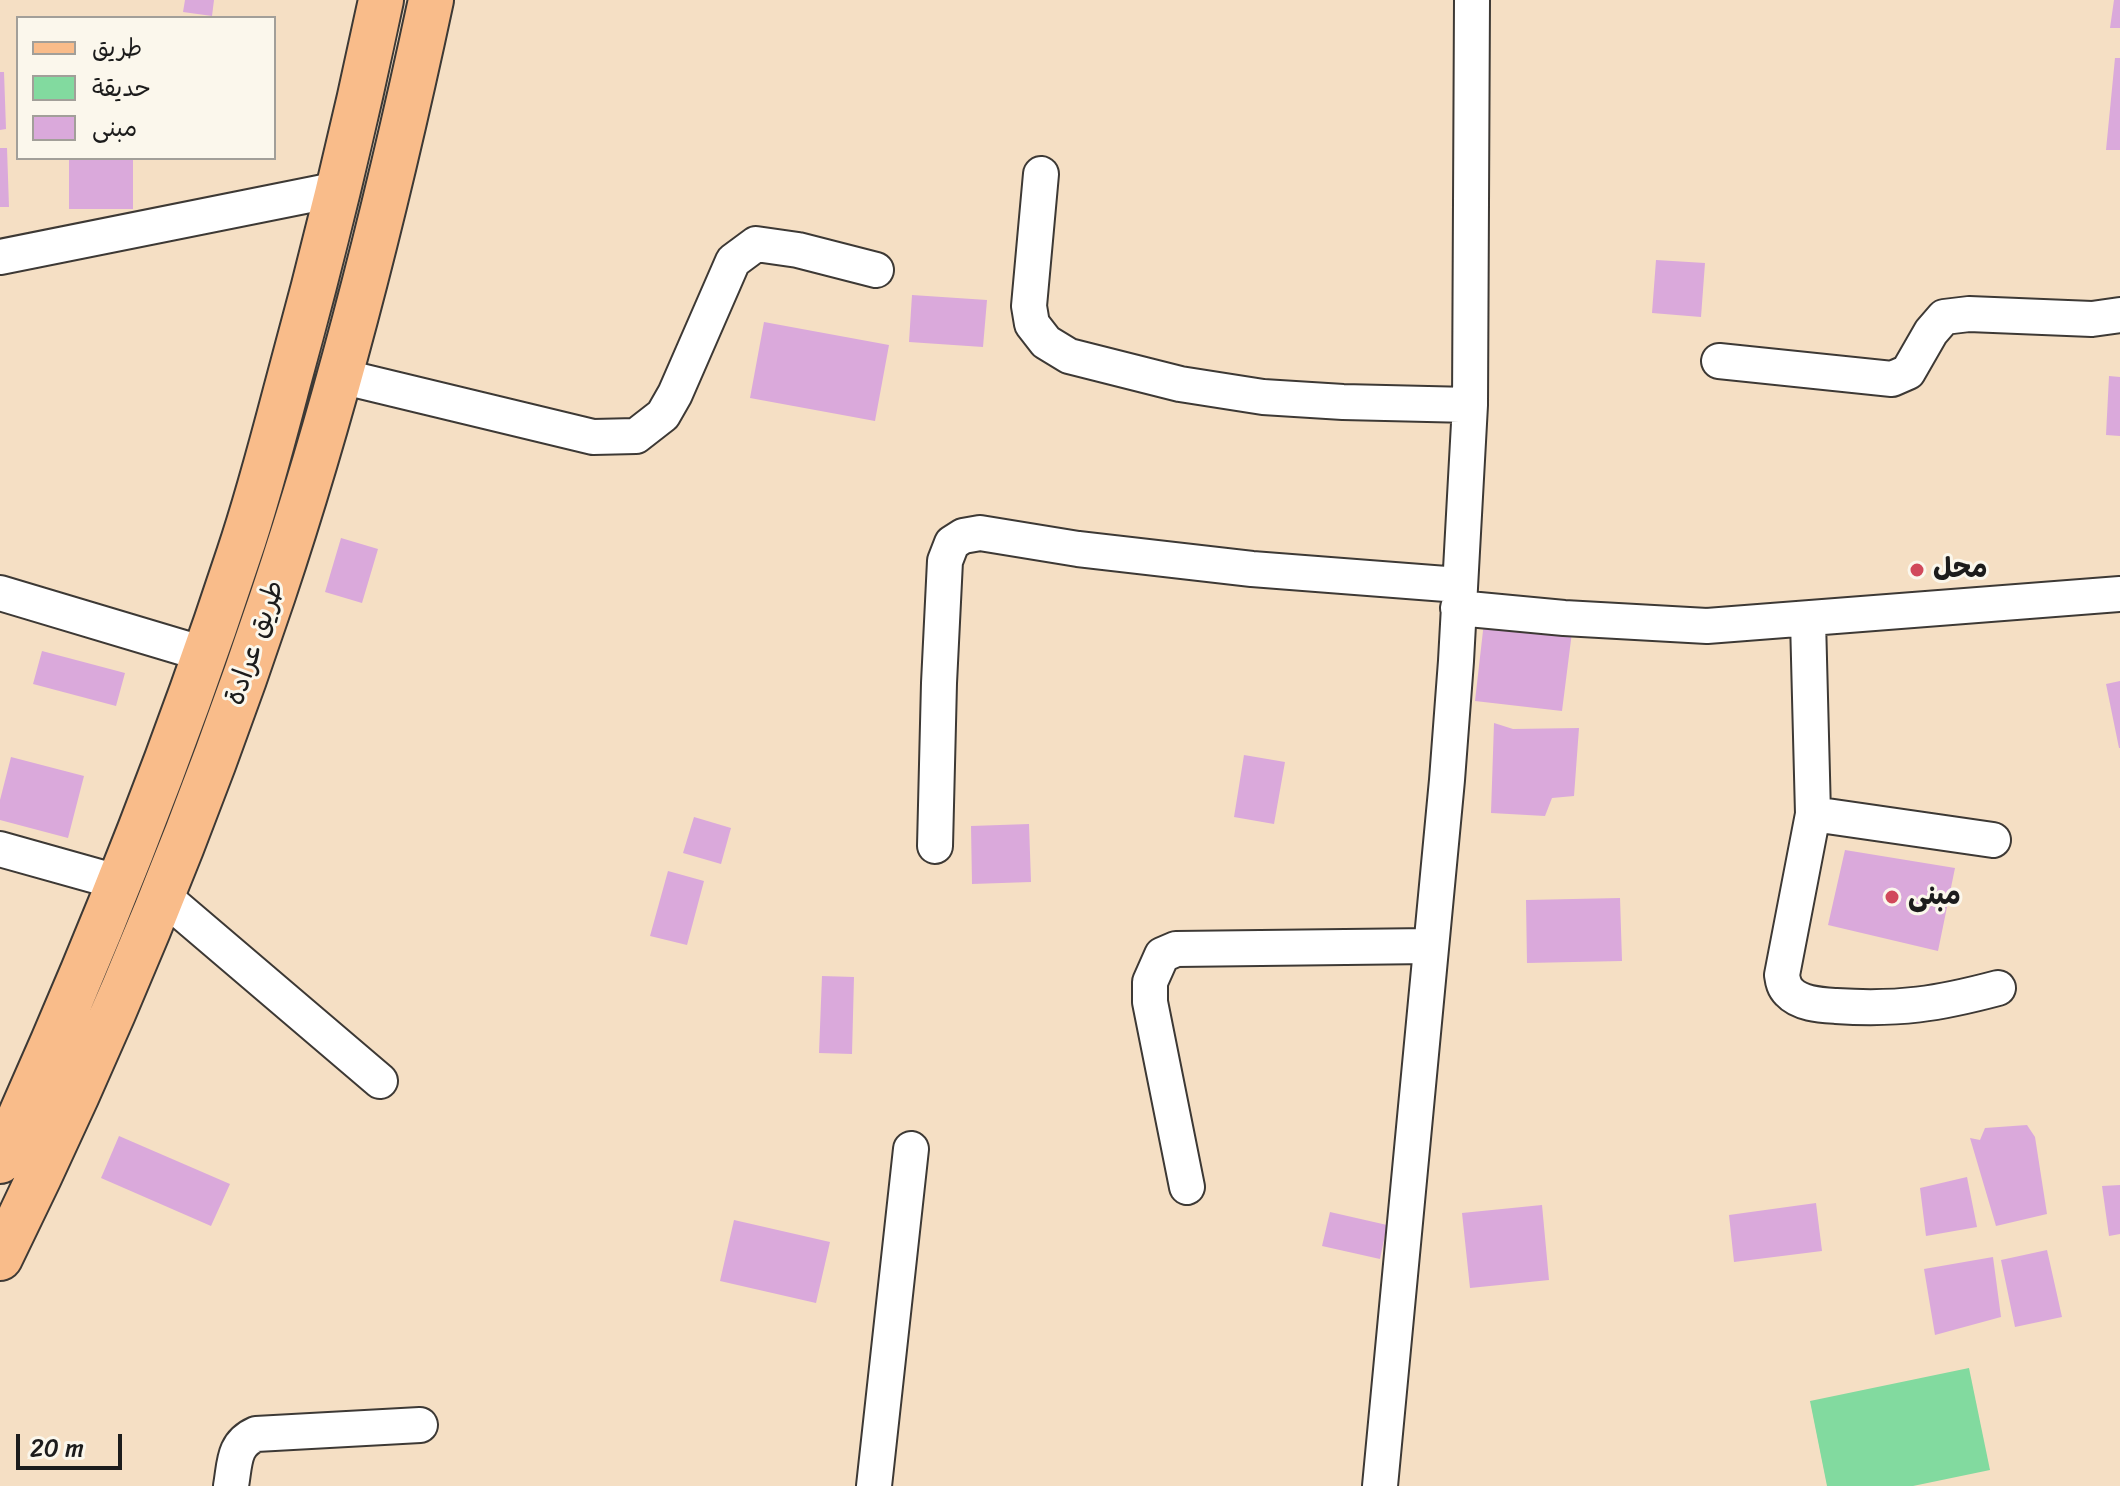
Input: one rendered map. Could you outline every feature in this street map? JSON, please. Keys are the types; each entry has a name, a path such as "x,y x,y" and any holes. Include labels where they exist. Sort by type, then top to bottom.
{"main road":[{"name":"طريق عرادة","path":"0,1161 121,883 240,553 303,331 339,189 381,0"},
{"name":"طريق عرادة","path":"0,1258 120,999 163,896 273,596 340,376 409,105 431,0"}],"street":[{"path":"1380,1486 1447,780 1470,405 1472,0"},
{"path":"1041,174 1029,306 1032,324 1046,342 1069,356 1180,384 1263,397 1470,405"},
{"path":"0,257 339,189"},
{"path":"340,376 593,437 636,436 663,415 733,261 756,244 798,250 876,270"},
{"path":"1719,361 1892,379 1908,372 1931,332 1944,317 1969,314 2092,319 2120,315"},
{"path":"935,846 945,561 952,543 963,536 980,533 1078,549 1458,597 1564,618 1707,626 2120,594"},
{"path":"0,593 204,654"},
{"path":"1808,620 1813,814 1782,975 1785,987 1791,995 1803,1001 1822,1005 1907,1008 1998,988"},
{"path":"1813,814 1993,840"},
{"path":"0,849 121,883"},
{"path":"163,896 380,1081"},
{"path":"1187,1187 1150,1002 1150,982 1162,955 1176,949 1430,946"},
{"path":"874,1486 911,1149"},
{"path":"231,1486 238,1449 244,1439 256,1434 420,1425"}],"green space":[{"path":"1969,1368 1990,1470 1913,1486 1827,1486 1810,1401"}],"building":[{"path":"185,0 214,0 212,16 183,12"},
{"path":"2114,0 2120,0 2120,28 2110,28"},
{"path":"2115,58 2120,58 2120,150 2106,150"},
{"path":"0,72 4,72 6,129 0,130"},
{"path":"0,148 7,148 9,207 0,207"},
{"path":"69,160 133,160 133,209 69,209"},
{"path":"1656,260 1705,263 1701,317 1652,313"},
{"path":"912,295 987,300 983,347 909,342"},
{"path":"764,322 889,345 875,421 750,398"},
{"path":"2109,376 2120,377 2120,436 2106,435"},
{"path":"341,538 378,549 362,603 325,592"},
{"path":"1484,622 1572,632 1562,711 1475,701"},
{"path":"42,651 125,673 116,706 33,684"},
{"path":"2120,681 2120,748 2119,748 2106,684"},
{"path":"1494,723 1513,729 1579,728 1574,796 1552,798 1545,816 1491,813"},
{"path":"1244,755 1285,762 1274,824 1234,817"},
{"path":"11,757 84,776 68,838 0,820 0,800"},
{"path":"694,817 731,828 721,864 683,853"},
{"path":"1029,824 1031,882 972,884 971,826"},
{"name":"مبنى","path":"1845,850 1955,868 1938,951 1828,925"},
{"path":"668,871 704,881 687,945 650,936"},
{"path":"1620,898 1622,961 1527,963 1526,900"},
{"path":"822,976 854,977 852,1054 819,1053"},
{"path":"2027,1125 2035,1137 2047,1214 1996,1226 1970,1138 1980,1140 1985,1128"},
{"path":"119,1136 230,1184 211,1226 101,1178"},
{"path":"1967,1177 1977,1227 1926,1236 1920,1188"},
{"path":"2120,1185 2120,1234 2109,1236 2102,1186"},
{"path":"1816,1203 1822,1251 1734,1262 1729,1215"},
{"path":"1542,1205 1549,1280 1470,1288 1462,1213"},
{"path":"1330,1212 1387,1225 1380,1259 1322,1246"},
{"path":"734,1220 830,1242 816,1303 720,1281"},
{"path":"2047,1250 2062,1317 2015,1327 2001,1260"},
{"path":"1993,1257 2001,1317 1935,1335 1924,1269"}],"place":[{"name":"محل","path":"1917,570"},
{"name":"مبنى","path":"1892,897"}]}
